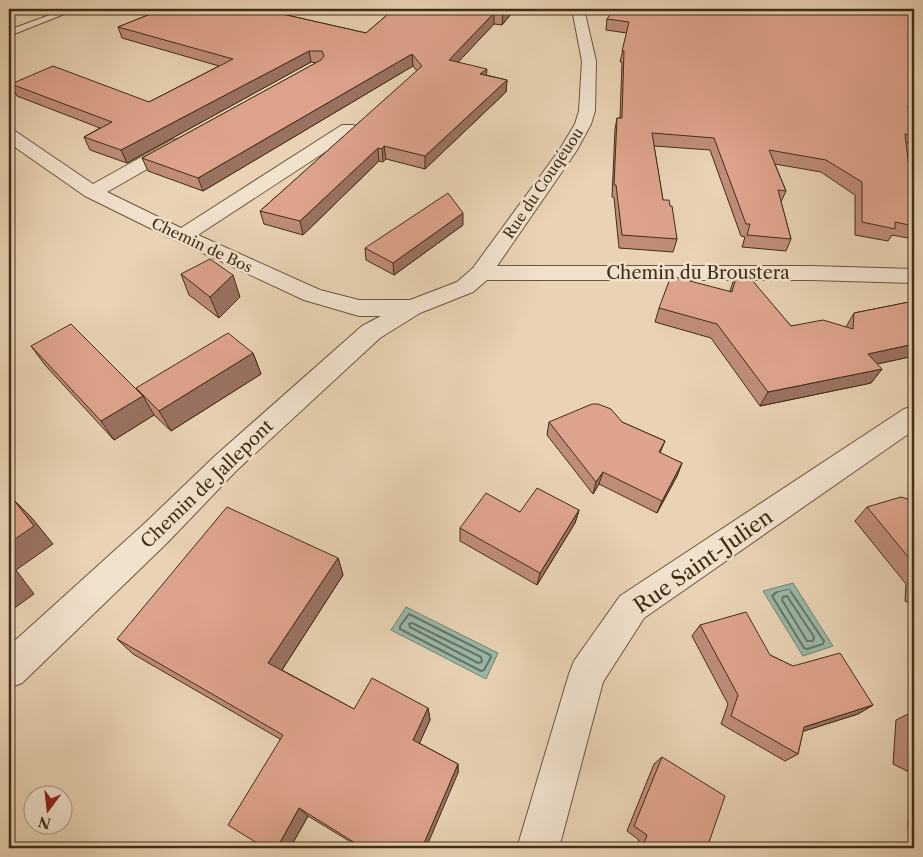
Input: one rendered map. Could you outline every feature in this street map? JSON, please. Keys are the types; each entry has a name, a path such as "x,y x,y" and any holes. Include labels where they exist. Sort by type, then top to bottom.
{"street":[{"name":"Rue du Couqéuou","path":"412,308 465,287 481,273 568,150 583,124 587,111 589,61 578,9"},
{"path":"183,236 348,129"},
{"path":"92,192 196,134"},
{"name":"Chemin de Bos","path":"9,135 92,192 312,295 359,308 412,308"},
{"name":"Chemin du Broustera","path":"481,273 811,273 914,276"},
{"name":"Chemin de Jallepont","path":"9,670 156,533 226,463 371,332 412,308"},
{"name":"Rue Saint-Julien","path":"538,848 587,674 632,607 914,416"}],"lane":[{"path":"9,32 73,9"}],"water":[{"path":"793,583 833,646 803,656 763,591"},
{"path":"406,607 498,653 486,679 391,630"}],"building":[{"path":"163,9 260,9 366,33 394,9 507,9 503,14 494,13 449,60 487,69 480,74 507,80 425,156 384,146 382,149 378,148 300,221 260,211 422,66 412,54 198,178 142,158 321,60 324,56 322,51 309,51 121,150 84,137 112,122 11,84 53,66 149,102 233,59 118,27"},
{"path":"614,9 914,9 914,114 908,106 912,135 905,134 914,210 914,226 895,222 895,229 862,222 862,182 826,160 769,150 786,191 778,190 791,239 747,235 750,224 746,224 714,138 652,133 663,200 669,200 670,206 672,206 677,239 622,235 616,185 614,185 617,118 622,118 624,51 622,51 629,22 607,19"},
{"path":"448,193 463,213 393,263 365,248"},
{"path":"210,259 233,275 210,297 181,274"},
{"path":"739,267 741,267 791,326 823,320 853,329 854,313 914,301 914,344 868,354 882,369 768,392 717,324 659,308 671,276 732,292"},
{"path":"71,324 143,396 101,421 31,346"},
{"path":"228,333 253,353 159,411 136,388"},
{"path":"592,404 598,404 611,409 622,422 665,441 659,452 682,463 662,501 603,472 596,482 549,422"},
{"path":"537,488 579,510 540,573 460,528 486,493 520,512"},
{"path":"901,497 911,500 914,504 914,564 867,507"},
{"path":"13,499 34,526 9,543 9,502"},
{"path":"227,507 338,558 268,663 354,709 372,678 428,708 413,740 458,764 422,848 359,848 360,846 299,808 277,848 265,848 228,825 283,735 117,639"},
{"path":"9,572 13,577 9,580"},
{"path":"746,612 770,655 793,666 840,653 873,705 804,727 798,754 731,716 738,695 700,625"},
{"path":"662,757 725,796 707,848 642,848 647,835 634,826"}]}
